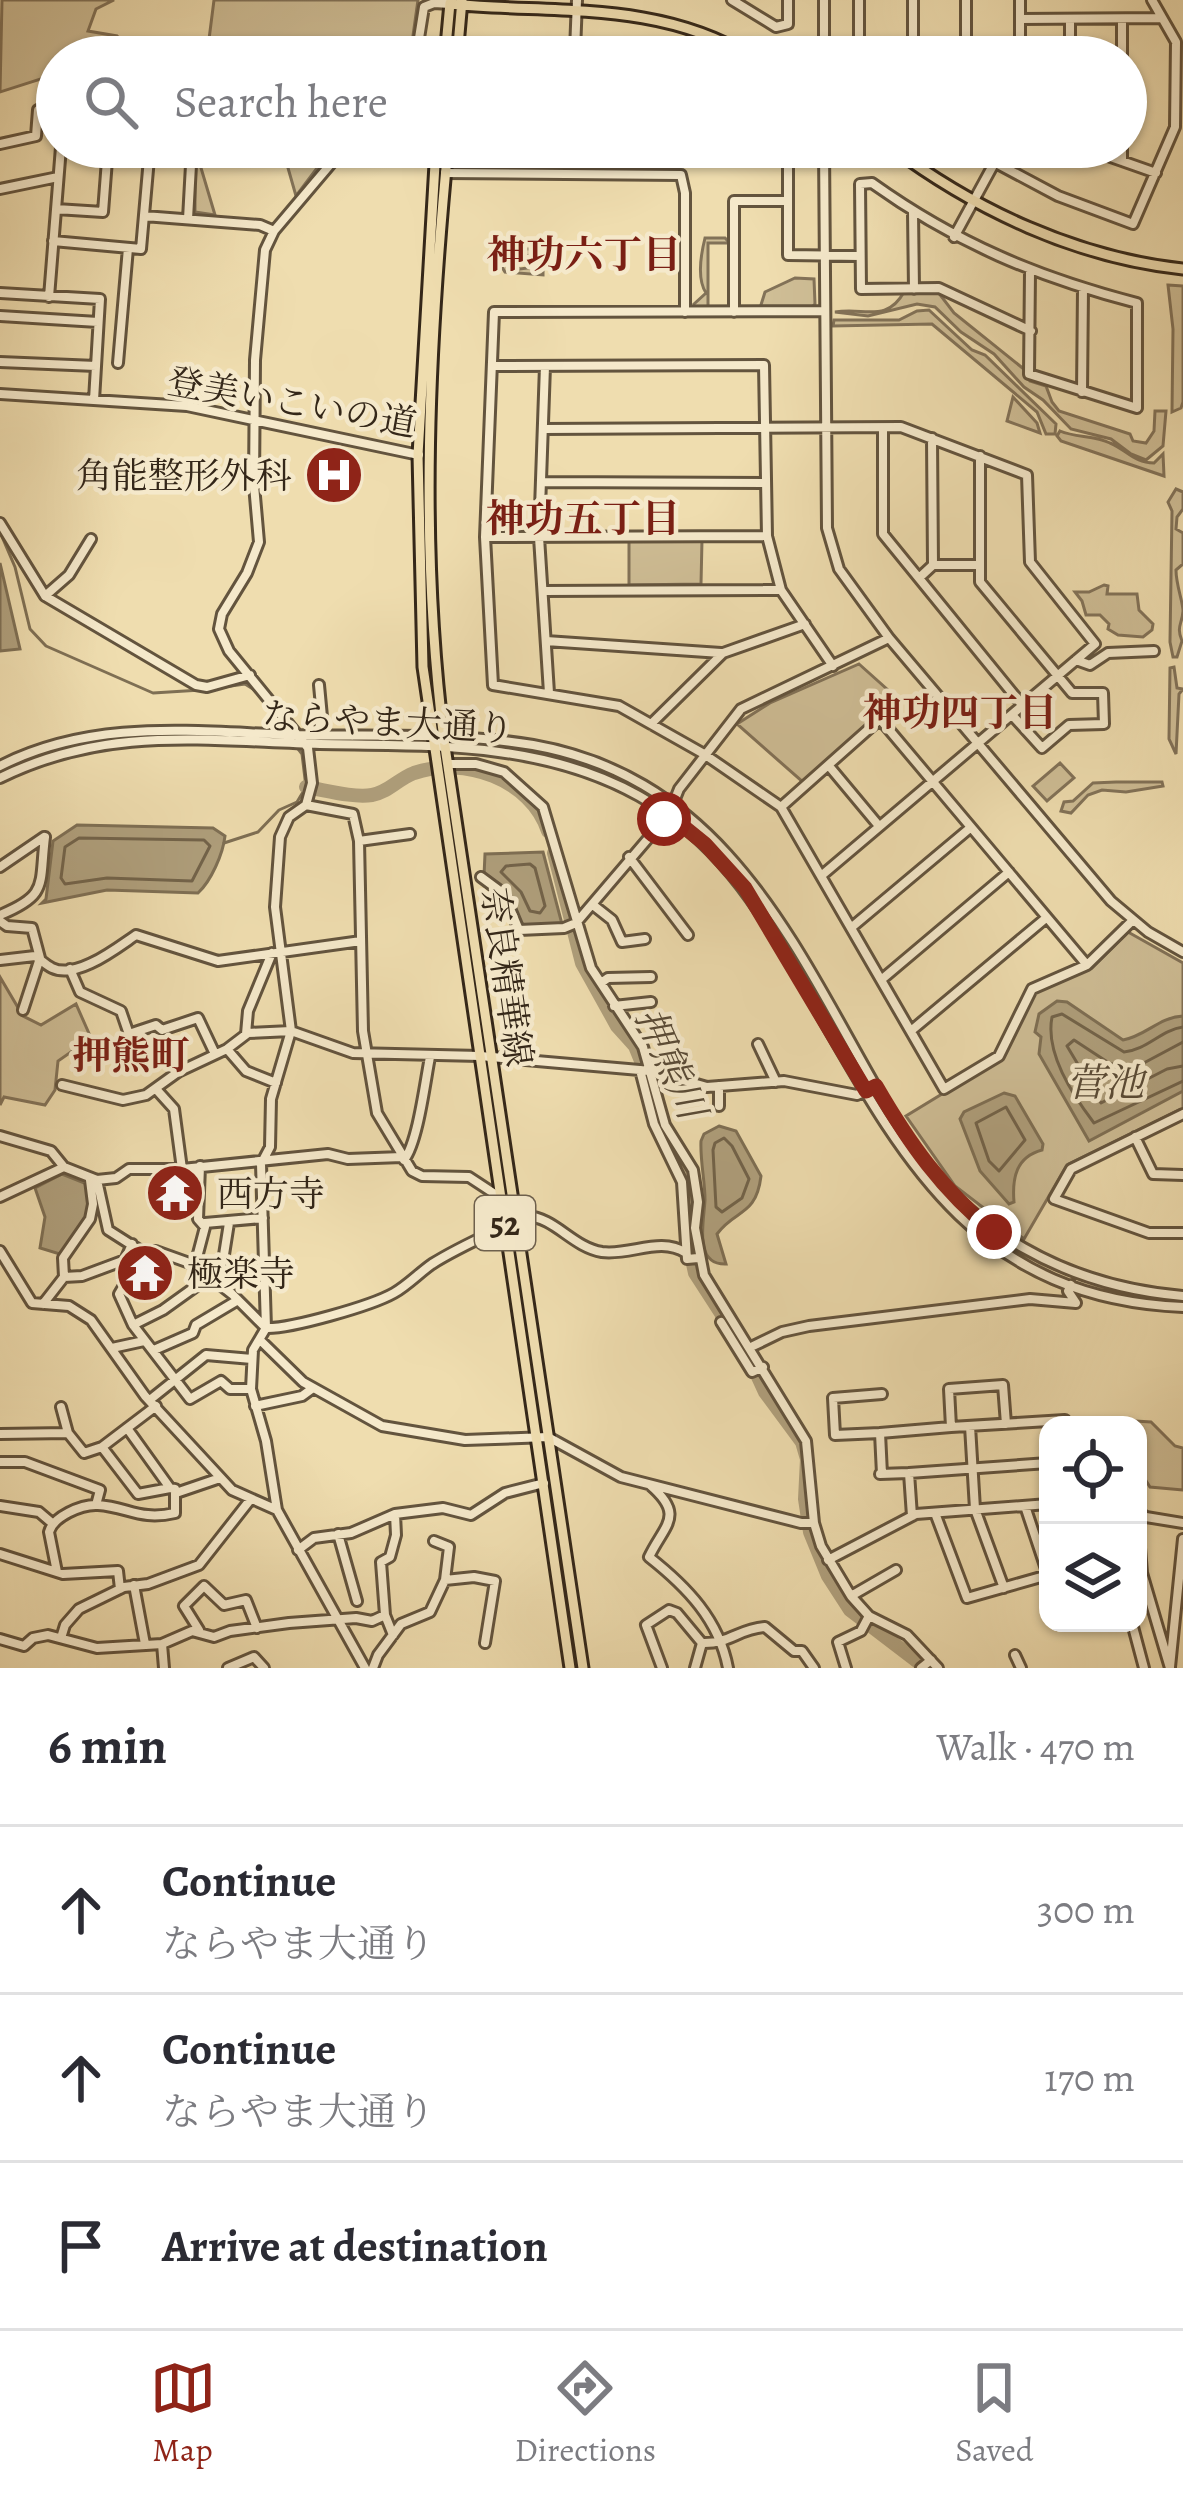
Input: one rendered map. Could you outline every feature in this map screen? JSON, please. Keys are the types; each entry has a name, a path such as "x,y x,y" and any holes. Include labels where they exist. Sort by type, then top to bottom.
{"main road":[{"path":"456,2 577,4 672,20 714,36"},
{"path":"449,36 456,2"},
{"path":"456,2 457,36"},
{"name":"奈良精華線","path":"435,168 418,454 420,620 543,1437 583,1668"},
{"name":"奈良精華線","path":"440,743 426,510 446,168"},
{"path":"923,168 973,200 1082,247 1183,269"},
{"name":"奈良精華線","path":"486,1056 501,1198 510,1224"},
{"name":"奈良精華線","path":"543,1437 544,1483 570,1668"}],"street":[{"path":"732,0 780,27 788,24 788,0"},
{"path":"824,0 824,36"},
{"path":"859,0 859,36"},
{"path":"913,0 913,36"},
{"path":"966,0 966,36"},
{"path":"1020,0 1020,36"},
{"path":"1004,168 1058,196 1133,224 1175,127 1176,42 1152,0"},
{"path":"419,36 424,7 456,2"},
{"path":"576,36 577,4"},
{"path":"1020,19 1162,18"},
{"path":"1070,19 1070,36"},
{"path":"1122,19 1122,36"},
{"path":"0,144 36,136"},
{"path":"49,296 59,168"},
{"path":"56,209 103,212 106,168"},
{"path":"52,241 141,249 148,168"},
{"path":"188,219 191,168"},
{"path":"327,168 274,231 262,269 255,360 254,484 259,542 219,629 229,651 308,748 312,783 307,805 289,818 280,837 277,952 291,1031 270,1107 271,1142 264,1158 266,1328 253,1350 250,1389 266,1441 277,1510 369,1668 401,1624 430,1612 446,1580 449,1547 434,1540"},
{"path":"788,168 788,255 860,256"},
{"path":"824,168 825,504 832,548 850,589 1132,921 1183,952"},
{"path":"954,237 991,168"},
{"path":"1142,168 1156,173"},
{"path":"446,173 681,175 685,312"},
{"path":"0,189 58,177"},
{"path":"1030,272 1030,331 1029,374 1137,408 1137,303 1030,272 954,237 872,183 860,184 861,289 939,288 1030,331"},
{"path":"734,311 734,201 788,201"},
{"path":"913,211 914,289"},
{"path":"144,216 260,225 274,231"},
{"path":"118,363 128,248"},
{"path":"1082,392 1083,290"},
{"path":"0,293 100,299 94,400"},
{"path":"824,311 494,312 485,537 493,685 619,706 704,754 781,807 944,1089 999,1057 1032,989 1087,965 1132,921"},
{"path":"0,316 98,322"},
{"path":"0,362 96,366"},
{"path":"492,366 764,365 766,536 781,590 833,666"},
{"path":"544,366 539,537 549,694"},
{"name":"登美いこいの道","path":"0,394 187,406 431,455"},
{"path":"883,427 883,534 1023,706"},
{"path":"543,429 902,427 1027,475 1030,562 1095,644 821,876"},
{"path":"932,438 934,565"},
{"path":"980,456 980,582 1072,693 1103,693 1104,724 1069,724 1042,748 1013,716"},
{"path":"541,482 766,483"},
{"path":"0,523 45,596 196,685 207,687 250,675"},
{"path":"485,537 766,536"},
{"path":"45,596 69,575 91,539"},
{"path":"920,578 934,565 980,565"},
{"path":"543,591 781,590"},
{"path":"546,641 723,653 806,624"},
{"path":"481,877 504,894 519,929 564,928 576,923 670,808 704,754 741,710 889,638"},
{"path":"1076,660 1090,665 1108,652 1154,651"},
{"path":"651,724 723,653"},
{"path":"317,735 322,717 319,685"},
{"path":"781,807 880,719 1087,965"},
{"name":"ならやま大通り","path":"0,766 43,748 107,733 189,729 440,743"},
{"name":"ならやま大通り","path":"0,778 51,756 104,742 167,738 303,743 499,741 556,751 617,773 723,846 763,894 902,1153 958,1216 1022,1262 1071,1285 1132,1301 1183,1306"},
{"path":"445,771 476,764 504,772 535,796 550,819 591,968 635,1034 651,1070 665,1124 697,1181 691,1257"},
{"path":"829,766 879,826"},
{"path":"307,805 352,814 359,841 365,1054 377,1113 403,1159 422,1176 470,1177 501,1198"},
{"path":"851,928 970,828"},
{"path":"359,841 410,834"},
{"path":"0,866 45,837 38,893 0,918 7,926 32,928 40,958 50,968 70,969 118,949 136,934 218,961 362,941"},
{"path":"629,857 688,935"},
{"path":"881,980 1009,872"},
{"path":"592,904 616,925 622,941 645,939"},
{"path":"912,1030 1046,917"},
{"path":"246,1034 248,1011 277,952"},
{"path":"0,960 40,958"},
{"path":"23,1010 40,958"},
{"path":"70,969 80,992 121,1011 134,1049 157,1054 178,1072"},
{"path":"601,983 608,978 651,977"},
{"path":"614,1006 651,1002"},
{"path":"129,1034 199,1018 215,1054"},
{"path":"62,1085 123,1100 156,1089 246,1034 291,1031 343,1051 365,1054 486,1056 651,1070 696,1085 805,1083 856,1095 871,1089"},
{"path":"758,1044 776,1082"},
{"path":"227,1049 249,1074 276,1083"},
{"path":"403,1159 412,1146 418,1106 428,1090 430,1058"},
{"path":"640,1070 654,1124 682,1182 691,1257 806,1441 814,1523 828,1560 869,1616 907,1635 934,1664 921,1668"},
{"path":"718,1086 719,1106"},
{"path":"156,1089 174,1108 182,1169"},
{"name":"ならやま大通り","path":"871,1089 920,1159 994,1232 1043,1260 1090,1279 1145,1293 1183,1296"},
{"path":"1183,1114 1071,1169 1054,1199 1149,1233 1183,1233"},
{"path":"0,1136 51,1151 64,1167 93,1180 116,1178 129,1169 182,1169 264,1158 328,1154 348,1159 403,1159"},
{"path":"1135,1137 1153,1174 1183,1175"},
{"path":"200,1166 198,1219 229,1223 263,1218"},
{"path":"0,1197 64,1167"},
{"path":"93,1180 108,1230 141,1251 194,1264 266,1328 290,1330 312,1318 384,1298 432,1264 526,1216 541,1216 598,1251 662,1245 691,1257"},
{"path":"43,1304 64,1276 63,1258 93,1211 93,1180"},
{"path":"194,1264 205,1223"},
{"path":"133,1325 210,1278 224,1262 229,1223"},
{"path":"64,1276 82,1276 124,1260 132,1244"},
{"path":"0,1251 32,1303 76,1309 91,1320 153,1403 220,1478 250,1500 277,1510"},
{"path":"124,1260 129,1277 119,1294 133,1325 190,1399 221,1381 230,1389 250,1389"},
{"path":"751,1347 808,1326 1030,1299 1076,1303 1068,1291 1071,1285"},
{"path":"154,1350 193,1333 196,1325 238,1300"},
{"path":"721,1322 752,1372 763,1367"},
{"path":"112,1348 144,1341"},
{"path":"261,1341 313,1388 382,1426 465,1440 543,1437 621,1477 814,1523"},
{"path":"61,1407 68,1433 84,1453 127,1429 175,1379 206,1355 252,1359"},
{"path":"951,1427 950,1389 1003,1385 1006,1424"},
{"path":"255,1406 302,1396 313,1388"},
{"path":"882,1394 833,1398 835,1436 1039,1422"},
{"path":"970,1426 976,1509 1004,1588"},
{"path":"57,1572 49,1532 52,1523 96,1505 152,1517 175,1513 173,1490 127,1429"},
{"path":"0,1434 68,1433"},
{"path":"880,1433 881,1474 1039,1464"},
{"path":"102,1447 138,1494 220,1478"},
{"path":"0,1462 25,1462 100,1490 96,1505"},
{"path":"909,1473 911,1516"},
{"path":"645,1481 664,1498 670,1516 664,1536 649,1557 704,1610 721,1634 728,1668"},
{"path":"298,1550 314,1538 362,1529 395,1514 443,1508 471,1515 505,1493 544,1483"},
{"path":"61,1637 79,1609 120,1589 199,1565 250,1500"},
{"path":"828,1560 911,1516 1039,1505"},
{"path":"0,1506 38,1512 52,1523"},
{"path":"935,1513 968,1598 1048,1575 1025,1506"},
{"path":"392,1635 385,1615 381,1562 389,1557 396,1534 395,1514"},
{"path":"1147,1517 1183,1523"},
{"path":"1138,1524 1142,1573 1170,1668 1183,1539"},
{"path":"338,1534 357,1600"},
{"path":"0,1554 57,1572 118,1570 120,1589"},
{"path":"850,1596 896,1570"},
{"path":"446,1580 473,1576 495,1581 485,1643"},
{"path":"134,1585 145,1644"},
{"path":"257,1628 246,1600 224,1605 204,1586 184,1606 199,1630 214,1637 257,1628 372,1621 385,1615"},
{"path":"662,1668 646,1625 668,1610 677,1613 702,1643 724,1644 746,1628 765,1627 794,1651 802,1651 814,1668"},
{"path":"846,1668 838,1642 861,1631 869,1616"},
{"path":"0,1639 24,1646 33,1637 61,1637 97,1648 162,1644 199,1630"},
{"path":"1134,1632 1144,1668"},
{"path":"694,1668 702,1643"},
{"path":"162,1644 164,1668"},
{"path":"1015,1655 1021,1668"},
{"path":"228,1668 254,1657 264,1668"}],"shaded area":[{"path":"2,0 114,0 96,9 88,31 117,36 36,36 36,81 0,92"},
{"path":"214,0 418,0 413,36 209,36"},
{"path":"195,168 201,168 215,215 195,212"},
{"path":"288,168 317,168 296,196"},
{"path":"705,238 725,238 730,243 708,243 708,308 696,308 694,304 706,293 701,274"},
{"path":"497,249 543,249 543,255 518,258 514,265 520,269 543,266 543,275 505,272 494,254"},
{"path":"795,278 814,279 811,308 760,308 765,292"},
{"path":"1168,285 1183,286 1183,402 1172,412 1173,329"},
{"path":"904,292 938,292 954,313 1025,370 1030,381 1046,386 1059,411 1146,443 1154,431 1155,411 1166,411 1163,446 1146,460 1111,439 1071,429 994,354 935,307 917,304 868,316 835,312 882,311"},
{"path":"929,310 972,350 985,355 1056,424 1055,434 1046,434 1037,412 932,324 833,326 834,320 899,320"},
{"path":"1013,397 1037,423 1040,433 1007,421"},
{"path":"1060,431 1104,440 1147,462 1154,463 1163,454 1164,476 1061,441"},
{"path":"1176,489 1183,492 1176,529 1183,533 1183,564 1176,570 1183,611 1182,641 1173,657 1172,511 1168,502"},
{"path":"629,540 702,540 701,584 629,585"},
{"path":"1104,585 1107,594 1137,594 1139,610 1153,624 1152,630 1143,637 1118,635 1100,615 1086,615 1075,592"},
{"path":"859,664 898,699 804,783 737,724 770,703"},
{"path":"1174,667 1177,688 1183,689 1176,754 1169,739 1170,668"},
{"path":"1060,763 1074,778 1047,801 1033,786"},
{"path":"1162,782 1163,786 1126,792 1102,790 1088,795 1071,813 1061,811 1064,802 1073,801 1093,783"},
{"path":"1128,932 1183,963 1183,1108 1067,1165 1024,1239 955,1186 906,1116 1001,1058 1035,992 1092,968"},
{"path":"0,977 23,1016 41,1025 76,1004 91,1038 58,1061 55,1090 45,1105 4,1097 0,1105"},
{"path":"1147,1422 1183,1448 1183,1490 1150,1487"}],"water":[{"path":"0,563 20,649 0,651"},
{"path":"77,825 213,828 225,836 216,867 198,893 107,890 42,903 53,841"},
{"path":"543,852 562,924 522,926 512,899 484,876 485,854"},
{"name":"菅池","path":"1057,1001 1067,1002 1123,1040 1183,1016 1183,1091 1089,1141 1039,1054 1041,1037 1035,1032 1039,1014"},
{"path":"1004,1093 1015,1096 1043,1144 1017,1170 1014,1202 1009,1204 980,1171 960,1119 964,1112"},
{"path":"719,1126 736,1131 761,1176 750,1206 717,1234 726,1264 709,1258 703,1241 701,1141"},
{"path":"62,1174 87,1184 90,1205 81,1230 63,1255 40,1248 45,1217 35,1188"}],"waterway":[{"path":"0,532 15,567 30,629 46,646 153,693 201,690"},
{"path":"217,688 245,684 259,693"},
{"path":"264,700 286,732"},
{"path":"224,843 258,832 279,810 297,802 306,787 302,754 295,745"},
{"name":"押熊川","path":"306,787 372,795 433,768 474,770 511,785 527,798 548,831"},
{"name":"押熊川","path":"554,853 582,963 617,1026 635,1046 657,1123 689,1173 688,1241 695,1273 748,1355 765,1392 802,1442 810,1532 828,1576 850,1610 926,1668"}],"place":[{"name":"角能整形外科","path":"334,475"},
{"name":"西方寺","path":"175,1193"},
{"name":"極楽寺","path":"145,1273"}],"district":[{"name":"神功六丁目","path":"584,254"},
{"name":"神功五丁目","path":"583,518"},
{"name":"神功四丁目","path":"960,712"},
{"name":"押熊町","path":"131,1055"}],"route":[{"path":"664,819 668,814 734,873 866,1091 876,1086 920,1159 994,1232"}]}
